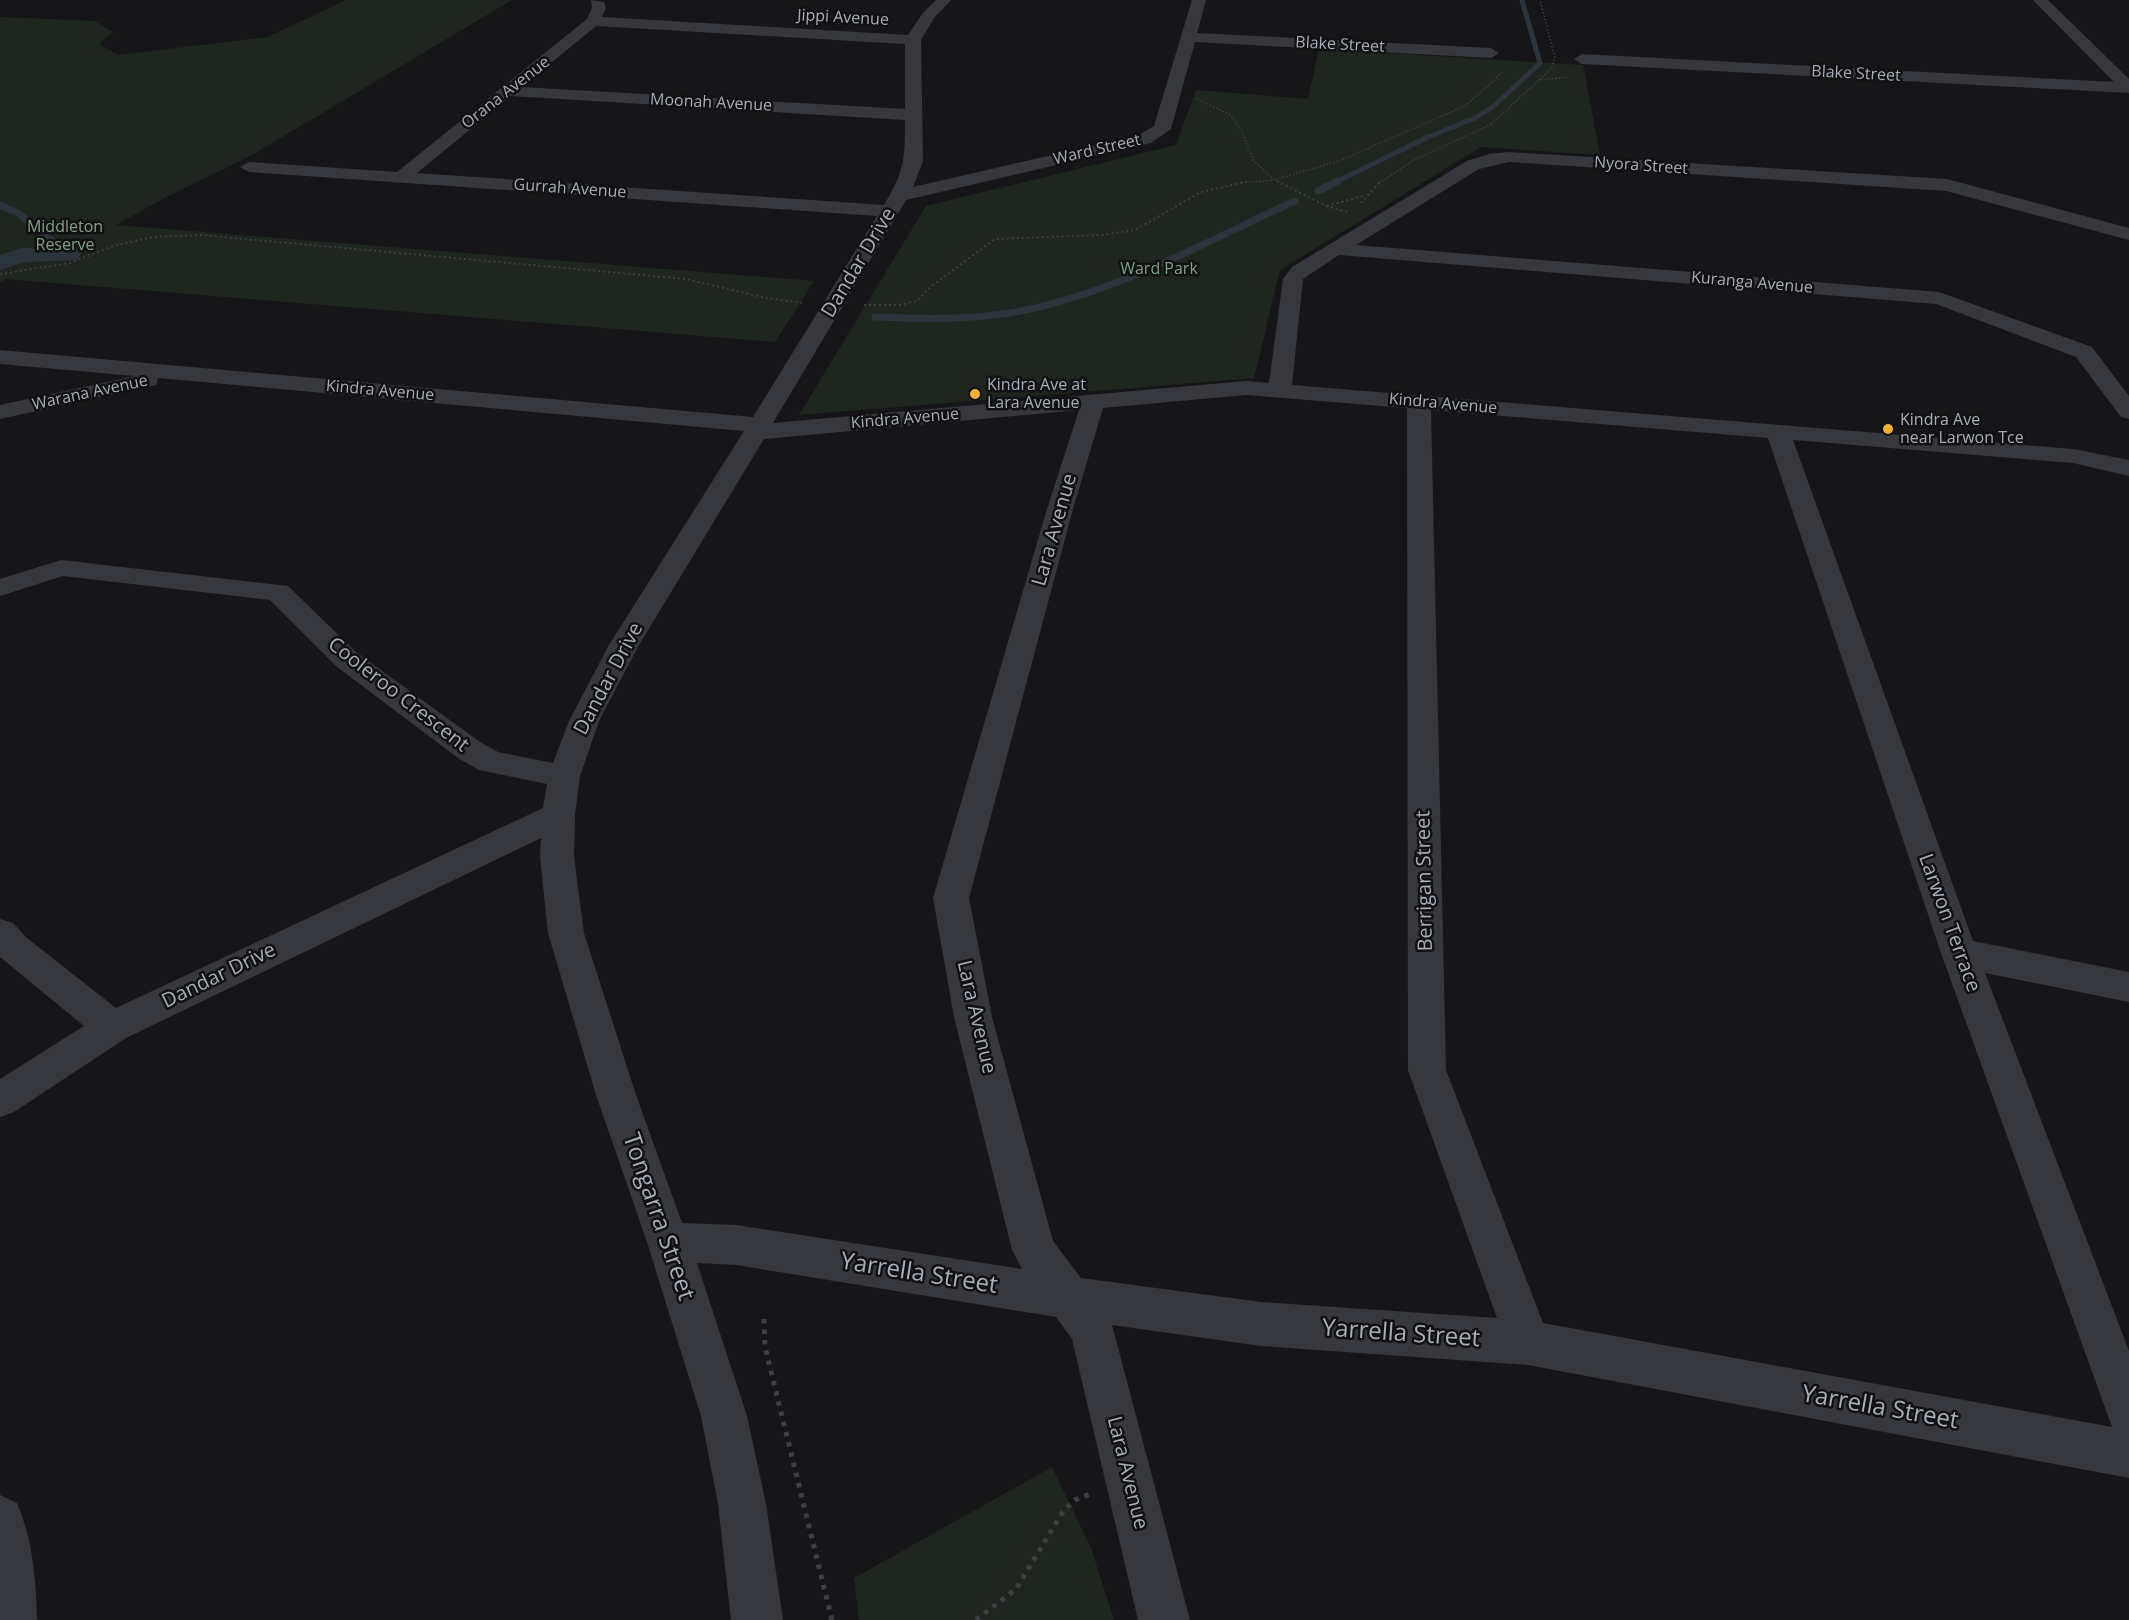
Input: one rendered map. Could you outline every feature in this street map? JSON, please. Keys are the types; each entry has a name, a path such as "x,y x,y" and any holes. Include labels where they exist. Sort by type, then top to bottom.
{"street":[{"path":"593,21 599,8 597,0"},
{"path":"912,40 944,0"},
{"name":"Ward Street","path":"895,204 1145,139 1162,129 1199,0"},
{"path":"2042,1 2129,88"},
{"name":"Jippi Avenue","path":"593,21 912,40"},
{"name":"Orana Avenue","path":"400,178 593,21"},
{"name":"Blake Street","path":"1189,37 1491,53"},
{"name":"Dandar Drive","path":"0,1100 113,1027 561,795 584,722 624,645 895,204 914,161 912,40"},
{"name":"Blake Street","path":"1582,59 2129,88"},
{"name":"Moonah Avenue","path":"507,91 915,115"},
{"name":"Nyora Street","path":"1280,389 1293,279 1307,265 1473,165 1489,159 1509,157 1947,185 2129,234"},
{"name":"Gurrah Avenue","path":"249,167 400,178 895,204"},
{"name":"Kuranga Avenue","path":"1336,249 1939,298 2084,352 2129,412"},
{"name":"Kindra Avenue","path":"0,357 758,429 1236,389 1280,389 2073,456 2129,468"},
{"name":"Warana Avenue","path":"0,412 180,374"},
{"name":"Lara Avenue","path":"1093,402 1060,508 951,898 974,1017 1034,1250 1092,1330 1164,1620"},
{"name":"Berrigan Street","path":"1419,402 1427,1070 1528,1343"},
{"name":"Larwon Terrace","path":"1778,432 1959,953 2129,1412"},
{"name":"Cooleroo Crescent","path":"0,588 61,568 278,592 346,659 469,750 561,795"},
{"name":"Tongarra Street","path":"561,795 557,867 566,933 616,1095 668,1242 724,1416 742,1504 756,1620"},
{"path":"0,933 14,948 113,1027"},
{"path":"1959,953 2129,987"},
{"name":"Yarrella Street","path":"668,1242 736,1245 1066,1297 1261,1324 1528,1343 2129,1454"},
{"path":"0,1520 10,1569 11,1620"}],"path":[{"path":"1354,214 1371,187 1439,147 1484,130 1551,69 1555,58 1540,0"},
{"path":"0,274 70,262 113,246 153,237 200,235 686,279 783,301 833,304 910,304 995,239 1101,235 1135,230 1201,192 1274,180 1339,161 1465,106 1501,77 1509,63 1491,53"},
{"path":"1174,92 1199,99 1231,115 1243,133 1253,160 1274,180 1326,206 1380,222"},
{"path":"1326,206 1366,194"},
{"path":"764,1319 767,1357 832,1620"},
{"path":"976,1620 1015,1590 1032,1568 1046,1535 1062,1510 1083,1496 1129,1483"}],"green space":[{"name":"Middleton Reserve","path":"346,0 512,0 252,155 166,197 116,225 814,281 775,342 6,279 0,282 0,17 94,21 113,32 99,44 118,55 268,37"},
{"name":"Ward Park","path":"1319,49 1583,65 1600,155 1481,147 1280,270 1254,378 799,415 926,206 1176,145 1196,90 1308,99"},
{"path":"1052,1467 1091,1548 1114,1620 859,1620 854,1578"}],"waterway":[{"path":"1334,183 1428,137 1475,118 1494,106 1540,63 1522,0"},
{"path":"1334,183 1338,181"},
{"path":"1318,191 1334,183"},
{"path":"875,317 964,318 1016,312 1052,304 1124,280 1295,201"},
{"path":"0,205 18,213 69,255"},
{"path":"0,263 22,255 69,255"}],"place":[{"name":"Kindra Ave at Lara Avenue","path":"975,394"},
{"name":"Kindra Ave near Larwon Tce","path":"1888,429"}]}
